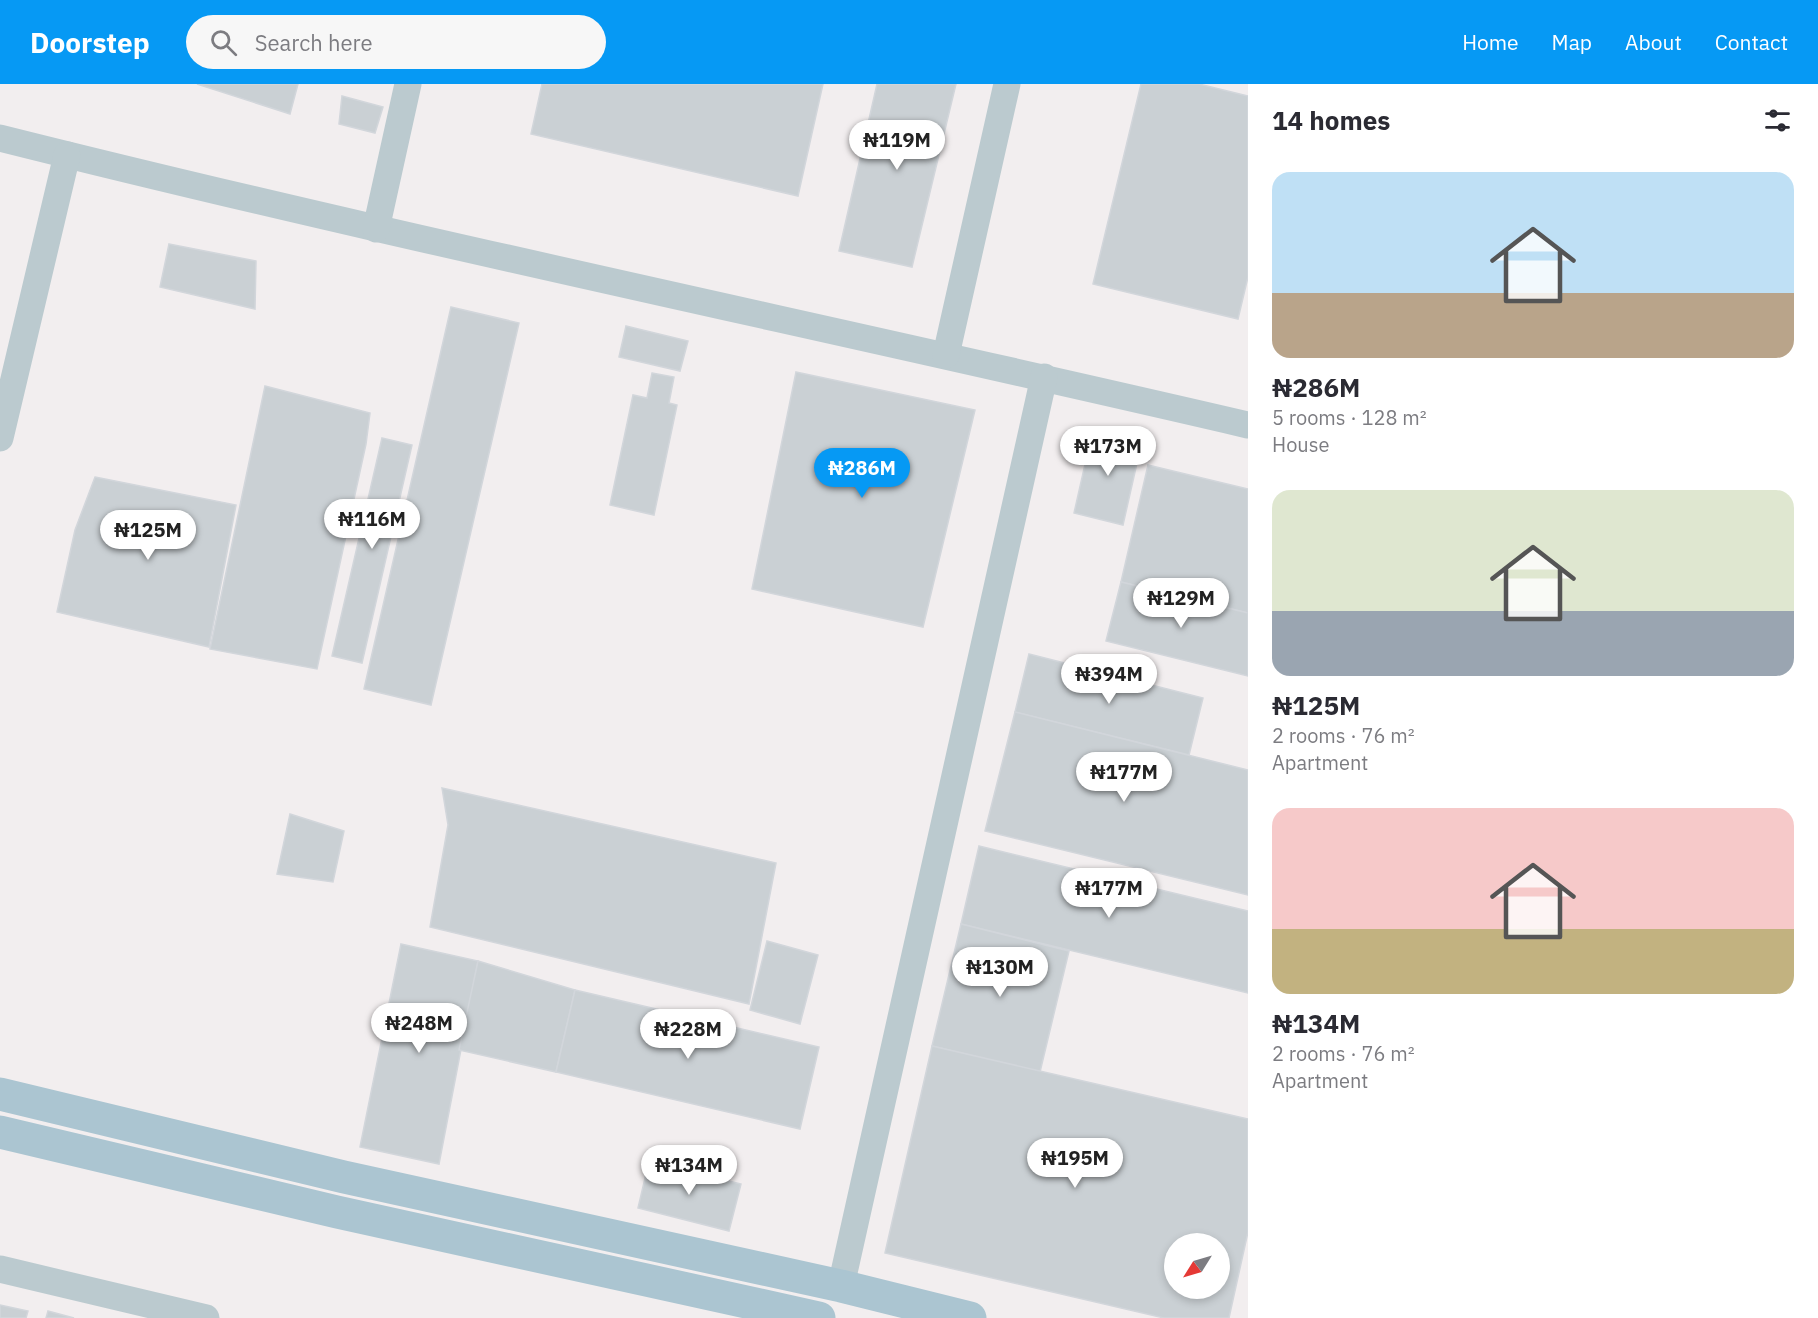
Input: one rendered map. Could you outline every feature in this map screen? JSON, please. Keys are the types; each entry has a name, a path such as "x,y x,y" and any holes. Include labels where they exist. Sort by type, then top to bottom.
{"main road":[{"path":"0,1094 344,1177 841,1286 970,1318"},
{"path":"0,1132 337,1212 819,1318"}],"street":[{"path":"376,229 408,84"},
{"path":"946,355 1007,84"},
{"path":"0,138 376,229 1044,377 1248,425"},
{"path":"0,438 67,155"},
{"path":"841,1286 1044,377"},
{"path":"0,1269 206,1318"}],"building":[{"path":"197,84 298,84 290,114"},
{"path":"542,84 823,84 798,196 531,134"},
{"path":"877,84 956,84 912,267 839,251"},
{"path":"1141,84 1199,84 1248,96 1248,277 1238,319 1093,284"},
{"path":"342,96 383,107 375,133 339,124"},
{"path":"169,244 256,261 255,309 160,287"},
{"path":"451,307 519,323 431,705 364,689"},
{"path":"626,326 688,341 680,371 619,357"},
{"path":"796,372 975,410 923,627 752,589"},
{"path":"652,373 674,377 669,403 677,405 654,515 610,505 633,395 647,398"},
{"path":"265,386 370,413 366,444 317,669 210,649"},
{"path":"1093,429 1142,441 1123,525 1074,513"},
{"path":"382,438 412,445 362,663 332,656"},
{"path":"1148,465 1248,489 1248,613 1121,582"},
{"path":"95,477 236,505 209,647 57,612 75,530"},
{"path":"1121,582 1248,613 1248,676 1106,641"},
{"path":"1029,654 1203,698 1189,755 1015,712"},
{"path":"1015,712 1248,770 1248,895 985,831"},
{"path":"442,788 776,863 749,1004 430,927 448,825"},
{"path":"290,814 344,831 333,882 277,874"},
{"path":"979,846 1248,911 1248,993 961,924"},
{"path":"961,924 1069,951 1040,1072 932,1046"},
{"path":"767,941 818,955 800,1024 750,1010"},
{"path":"401,944 478,961 439,1164 360,1147"},
{"path":"478,961 575,990 556,1072 459,1050"},
{"path":"575,990 819,1047 800,1129 556,1072"},
{"path":"932,1046 1248,1119 1248,1232 1229,1318 1164,1318 885,1253"},
{"path":"649,1161 741,1184 729,1231 638,1208"},
{"path":"0,1305 28,1311 26,1318 0,1318"},
{"path":"48,1311 74,1318 46,1318"}]}
